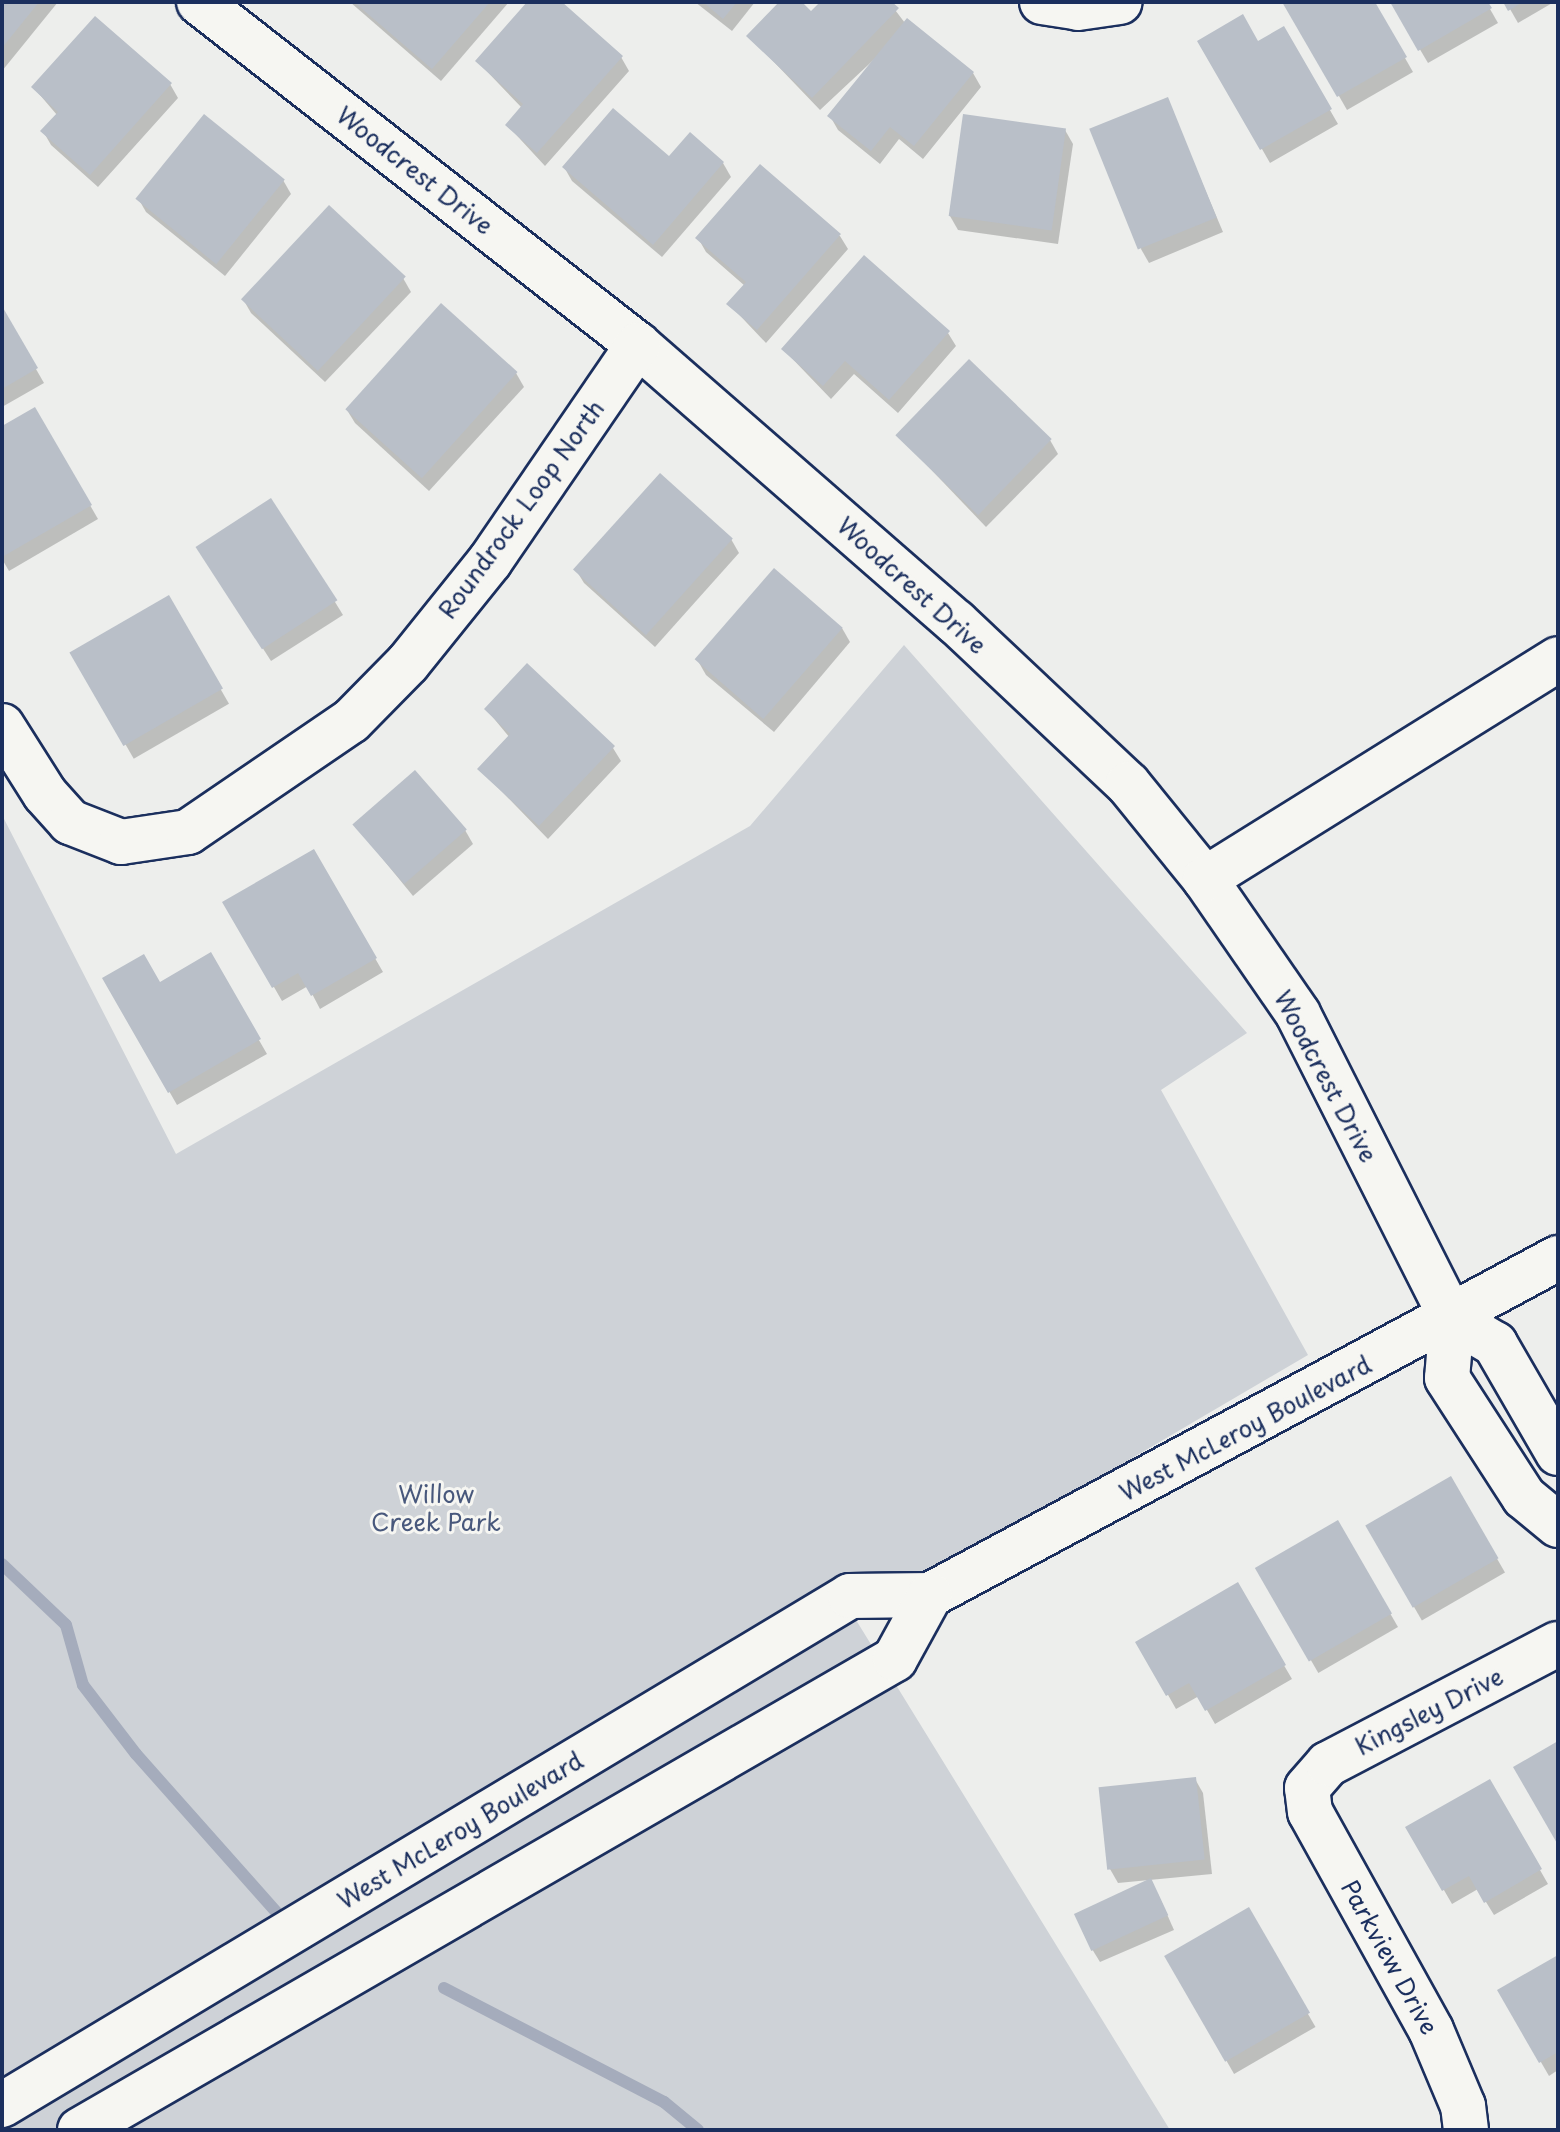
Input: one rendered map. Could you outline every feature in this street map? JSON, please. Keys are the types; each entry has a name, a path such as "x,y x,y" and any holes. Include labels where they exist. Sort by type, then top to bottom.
{"street":[{"name":"Woodcrest Drive","path":"199,2 638,345 956,622 1105,762 1205,879 1298,1014 1452,1319"},
{"path":"1060,5 1120,2"},
{"name":"Roundrock Loop North","path":"2,726 45,794 70,822 121,842 188,832 351,721 408,663 490,561 638,345"},
{"path":"1205,879 1558,659"},
{"name":"West McLeroy Boulevard","path":"2,2105 850,1596 930,1595 1452,1319 1558,1258"},
{"path":"1558,1453 1495,1344 1452,1319 1447,1378 1524,1497 1558,1525"},
{"path":"80,2130 895,1659 930,1595"},
{"name":"Kingsley Drive","path":"1307,1788 1328,1764 1558,1644"},
{"name":"Parkview Drive","path":"1307,1788 1310,1812 1431,2030 1463,2106 1466,2130"}],"green space":[{"name":"Willow Creek Park","path":"904,645 1247,1033 1161,1090 1308,1355 856,1620 1170,2130 2,2130 2,815 176,1154 750,826"}],"building":[{"path":"2,2 39,2 2,48"},
{"path":"354,2 490,2 432,69"},
{"path":"527,2 562,2 623,56 537,153 505,125 523,104 475,61"},
{"path":"703,2 737,2 723,19"},
{"path":"779,2 802,2 811,11 820,2 892,2 899,8 812,98 746,36"},
{"path":"1282,2 1375,2 1407,57 1337,97"},
{"path":"1390,2 1488,2 1492,8 1418,51"},
{"path":"1503,2 1523,2 1508,11"},
{"path":"1243,14 1258,41 1284,26 1332,109 1260,150 1197,41"},
{"path":"95,16 172,83 90,175 40,131 58,112 31,87"},
{"path":"907,18 974,72 914,146 890,127 871,151 827,116"},
{"path":"1168,97 1217,218 1138,249 1089,129"},
{"path":"613,108 669,156 690,132 724,162 653,245 562,167"},
{"path":"204,114 285,179 216,264 135,199"},
{"path":"963,114 1066,128 1052,230 949,216"},
{"path":"760,164 841,234 757,330 726,304 746,282 695,238"},
{"path":"329,205 406,277 318,371 241,299"},
{"path":"864,255 950,331 889,400 845,361 823,386 781,349"},
{"path":"441,303 518,372 422,478 345,409"},
{"path":"2,306 38,368 2,389"},
{"path":"969,359 1052,439 978,515 895,435"},
{"path":"35,407 92,505 2,557 2,426"},
{"path":"660,473 733,539 646,635 573,570"},
{"path":"271,498 337,600 262,649 196,547"},
{"path":"774,568 843,628 763,719 695,659"},
{"path":"169,595 223,689 123,746 69,652"},
{"path":"527,663 615,746 539,826 477,769 510,734 484,709"},
{"path":"415,770 467,830 404,884 352,824"},
{"path":"314,849 377,958 311,996 298,973 272,988 222,902"},
{"path":"211,952 261,1039 168,1093 102,978 144,954 160,982"},
{"path":"1451,1476 1498,1558 1413,1608 1365,1526"},
{"path":"1338,1520 1392,1614 1309,1662 1255,1568"},
{"path":"1238,1582 1286,1665 1205,1711 1189,1683 1166,1696 1135,1642"},
{"path":"1558,1741 1558,1845 1513,1767"},
{"path":"1196,1777 1205,1860 1107,1870 1099,1787"},
{"path":"1490,1779 1542,1869 1484,1903 1469,1876 1442,1891 1405,1827"},
{"path":"1151,1878 1168,1915 1091,1951 1074,1914"},
{"path":"1249,1907 1310,2013 1225,2062 1164,1956"},
{"path":"1558,1955 1558,2052 1539,2063 1497,1990"}],"waterway":[{"path":"2,1564 66,1625 83,1685 136,1754 287,1924"},
{"path":"444,1988 664,2102 698,2130"}]}
